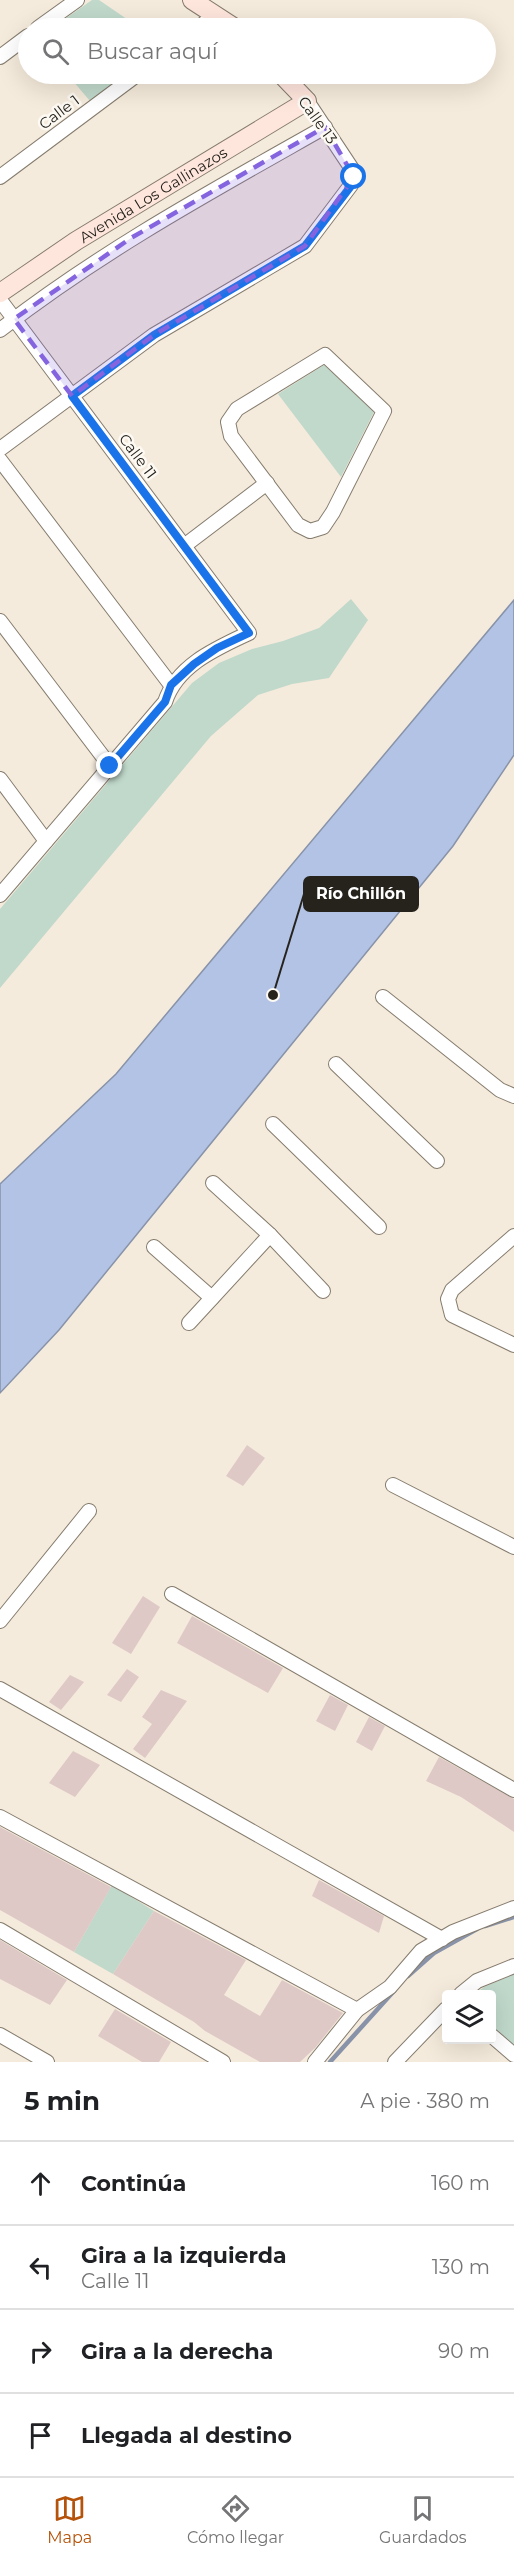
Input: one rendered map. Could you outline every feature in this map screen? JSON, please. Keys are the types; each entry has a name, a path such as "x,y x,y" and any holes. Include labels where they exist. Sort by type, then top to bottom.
{"street":[{"path":"52,18 77,0"},
{"path":"192,0 220,18"},
{"path":"211,18 215,15"},
{"path":"0,57 18,44"},
{"name":"Calle 1","path":"0,177 125,84"},
{"name":"Calle 13","path":"72,396 154,335 305,246 351,186 354,177 352,169 307,101 291,84"},
{"name":"Avenida Los Gallinazos","path":"0,293 76,241 307,101"},
{"path":"0,330 90,264 131,238 325,127"},
{"name":"Calle 11","path":"0,300 249,633 217,648 194,664 171,685"},
{"path":"321,356 328,357 382,408 383,414 333,512 323,527 317,531 310,531 298,525 267,483 231,436 228,422 237,409 321,356"},
{"path":"0,449 72,396"},
{"path":"0,460 171,685 165,702 0,895"},
{"path":"184,546 267,483"},
{"path":"0,621 110,766"},
{"path":"0,779 46,841"},
{"path":"383,998 500,1090 514,1096"},
{"path":"336,1064 437,1161"},
{"path":"273,1124 379,1227"},
{"path":"213,1183 270,1235 323,1291"},
{"path":"189,1323 270,1235"},
{"path":"514,1236 452,1290 448,1299 452,1315 514,1345"},
{"path":"154,1247 212,1298"},
{"path":"393,1485 514,1547"},
{"path":"0,1621 89,1511"},
{"path":"172,1594 514,1791"},
{"path":"0,1689 441,1939"},
{"path":"0,1817 357,2010"},
{"path":"315,2062 357,2010 390,1987 421,1951 453,1932 514,1908"},
{"path":"0,1930 223,2062"},
{"path":"467,1990 477,1981 514,1966"},
{"path":"395,2062 442,2014"},
{"path":"0,2035 46,2062"},
{"path":"496,2039 514,2055"}],"highlighted area":[{"path":"325,127 354,177 305,246 154,335 72,396 14,319 131,238"}],"green space":[{"path":"92,0 99,0 125,18 66,18"},
{"path":"76,84 113,84 90,101"},
{"path":"324,365 374,412 341,477 278,394"},
{"path":"351,599 368,620 329,678 292,684 258,695 211,736 0,988 0,909 192,683 219,663 252,649 319,628"},
{"path":"112,1885 154,1911 113,1974 74,1952"},
{"path":"514,1974 514,2046 496,2030 496,1990 480,1990"}],"water":[{"path":"514,600 514,755 453,846 59,1330 0,1393 0,1184 116,1074"}],"building":[{"path":"247,1445 265,1458 243,1486 226,1476"},
{"path":"143,1596 160,1607 131,1654 112,1643"},
{"path":"192,1616 283,1668 268,1693 177,1643"},
{"path":"127,1669 139,1677 121,1702 107,1695"},
{"path":"70,1675 84,1682 61,1710 49,1702"},
{"path":"161,1690 187,1701 145,1758 133,1749 152,1724 142,1717"},
{"path":"330,1695 348,1705 335,1731 316,1721"},
{"path":"369,1717 385,1726 372,1751 356,1742"},
{"path":"73,1751 100,1765 75,1797 49,1783"},
{"path":"439,1757 514,1799 514,1832 461,1797 426,1781"},
{"path":"0,1827 111,1887 74,1952 0,1910"},
{"path":"319,1880 384,1916 379,1933 312,1896"},
{"path":"154,1911 246,1960 224,1995 260,2016 282,1980 343,2013 315,2048 300,2062 260,2062 113,1974"},
{"path":"0,1940 67,1980 50,2005 0,1979"},
{"path":"115,2009 171,2042 159,2062 142,2062 98,2036"}],"waterway":[{"path":"485,1926 514,1917"},
{"path":"408,1976 434,1953 477,1929"},
{"path":"330,2062 394,1991"}],"place":[{"name":"Río Chillón","path":"273,995"}],"route":[{"path":"110,766 165,702 171,685 194,664 217,648 249,633 72,396 154,335 305,246 351,186 354,177"}]}
